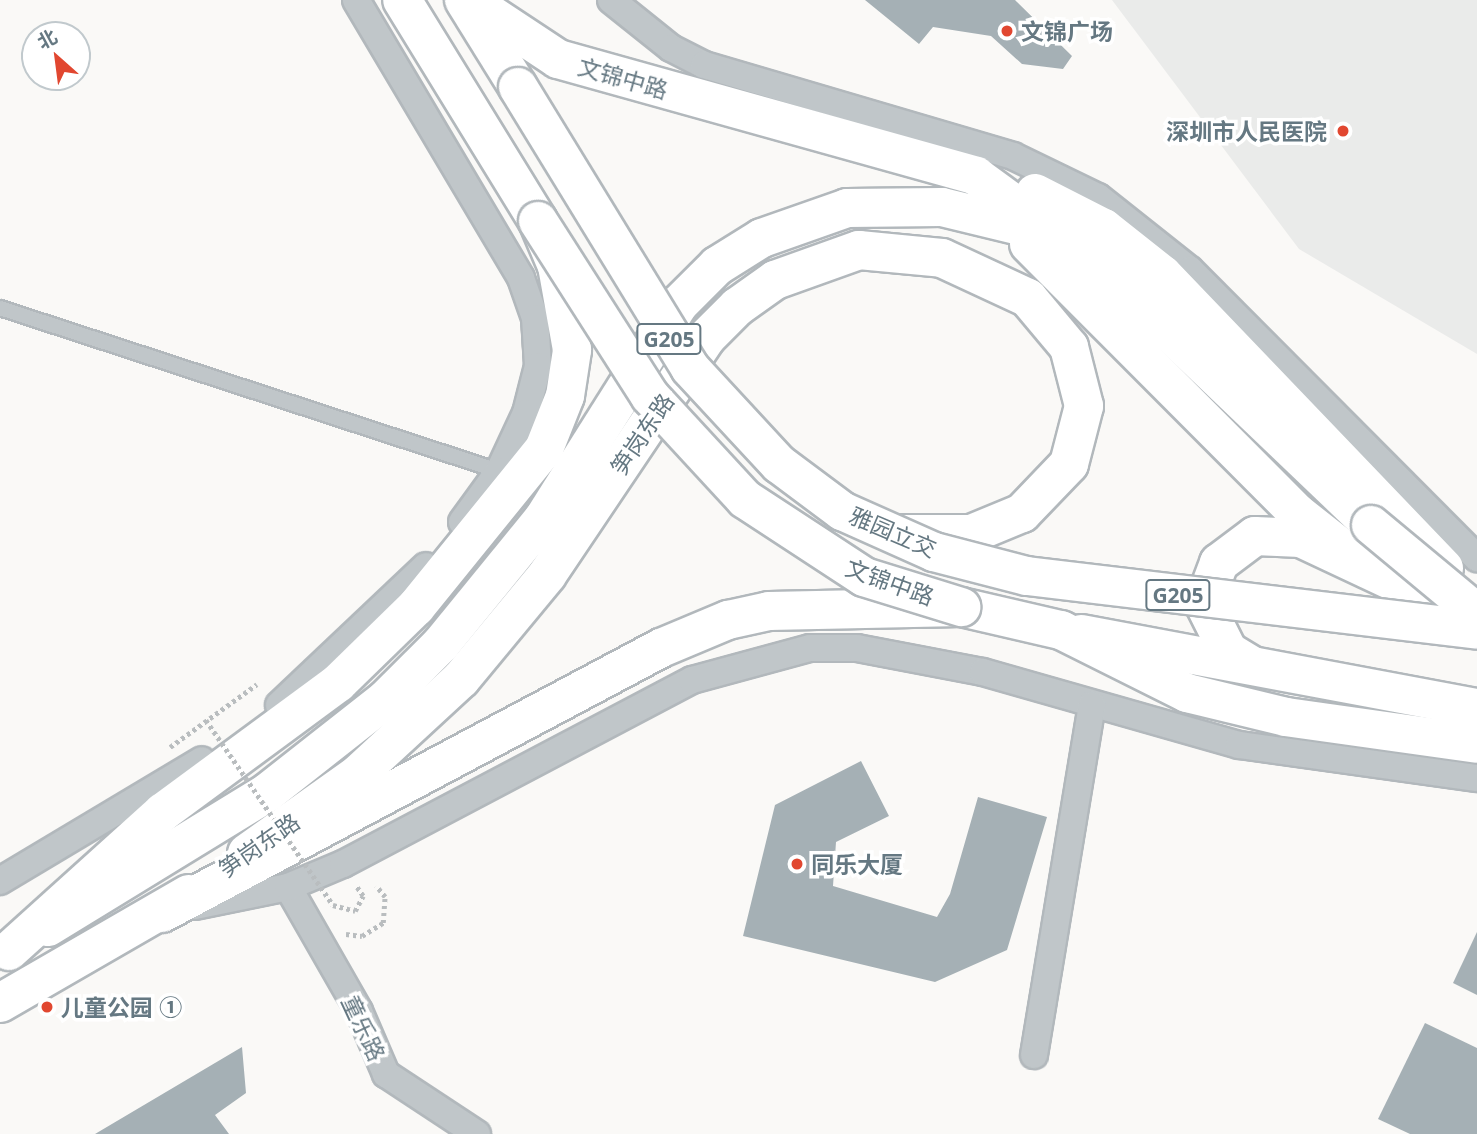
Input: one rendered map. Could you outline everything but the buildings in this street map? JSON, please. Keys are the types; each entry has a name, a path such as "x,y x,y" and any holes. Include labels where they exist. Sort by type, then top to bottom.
{"main road":[{"name":"文锦中路","path":"402,0 650,396 745,499 864,577 961,607 1062,630 1477,708"},
{"name":"文锦中路","path":"466,0 558,59 976,176 1042,218 1101,267 1315,477 1371,525 1477,582"},
{"name":"雅园立交","path":"466,0 660,325 718,402 779,464 842,511 885,533 934,552 1080,586 1411,617 1477,630"},
{"path":"976,176 1066,206 1133,248 1477,597"},
{"name":"笋岗东路","path":"3,947 268,792 386,699 441,644 543,519 678,304 717,266 773,233 847,208 896,204 988,216 1068,246 1101,267"},
{"path":"988,216 1059,269 1297,513 1368,569"},
{"path":"3,947 163,812 338,683 416,607 536,460 565,396 572,350 567,304 538,221"},
{"name":"笋岗东路","path":"0,1003 162,913 358,774 461,679 547,575 706,338 775,279 859,250 899,250 998,279 1028,298 1052,321 1080,373 1084,406 1069,464 1047,493 995,527 920,538 885,533"},
{"path":"1371,525 1477,612"},
{"path":"1253,666 1228,652 1204,603 1207,583 1235,546 1277,533 1477,612"},
{"path":"162,913 661,648 728,620 769,611 961,607"},
{"name":"G205","path":"1062,630 1187,693 1286,717 1477,744"}],"street":[{"path":"0,881 171,782 277,708 408,587 499,471 526,413 538,366 535,318 522,278 356,0"},
{"path":"611,0 671,48 704,65 1013,156 1098,197 1190,270 1477,558"},
{"path":"162,913 288,887 344,864 692,680 765,656 857,648 983,672 1091,705 1239,745 1477,778"},
{"path":"1034,1055 1091,705"},
{"name":"童乐路","path":"288,887 359,1011 386,1074 477,1134"}],"lane":[{"path":"0,307 499,471"}],"path":[{"path":"257,684 206,720 333,905 355,911 362,905 360,888 342,886"},
{"path":"339,930 362,936 383,923 385,897 376,886"},
{"path":"327,916 334,891"}],"shaded area":[{"name":"深圳市人民医院","path":"1112,0 1477,0 1477,354 1299,249"}],"place":[{"name":"文锦广场","path":"1007,31"},
{"name":"深圳市人民医院","path":"1343,131"},
{"name":"同乐大厦","path":"797,864"},
{"name":"儿童公园 ①","path":"47,1007"}]}
